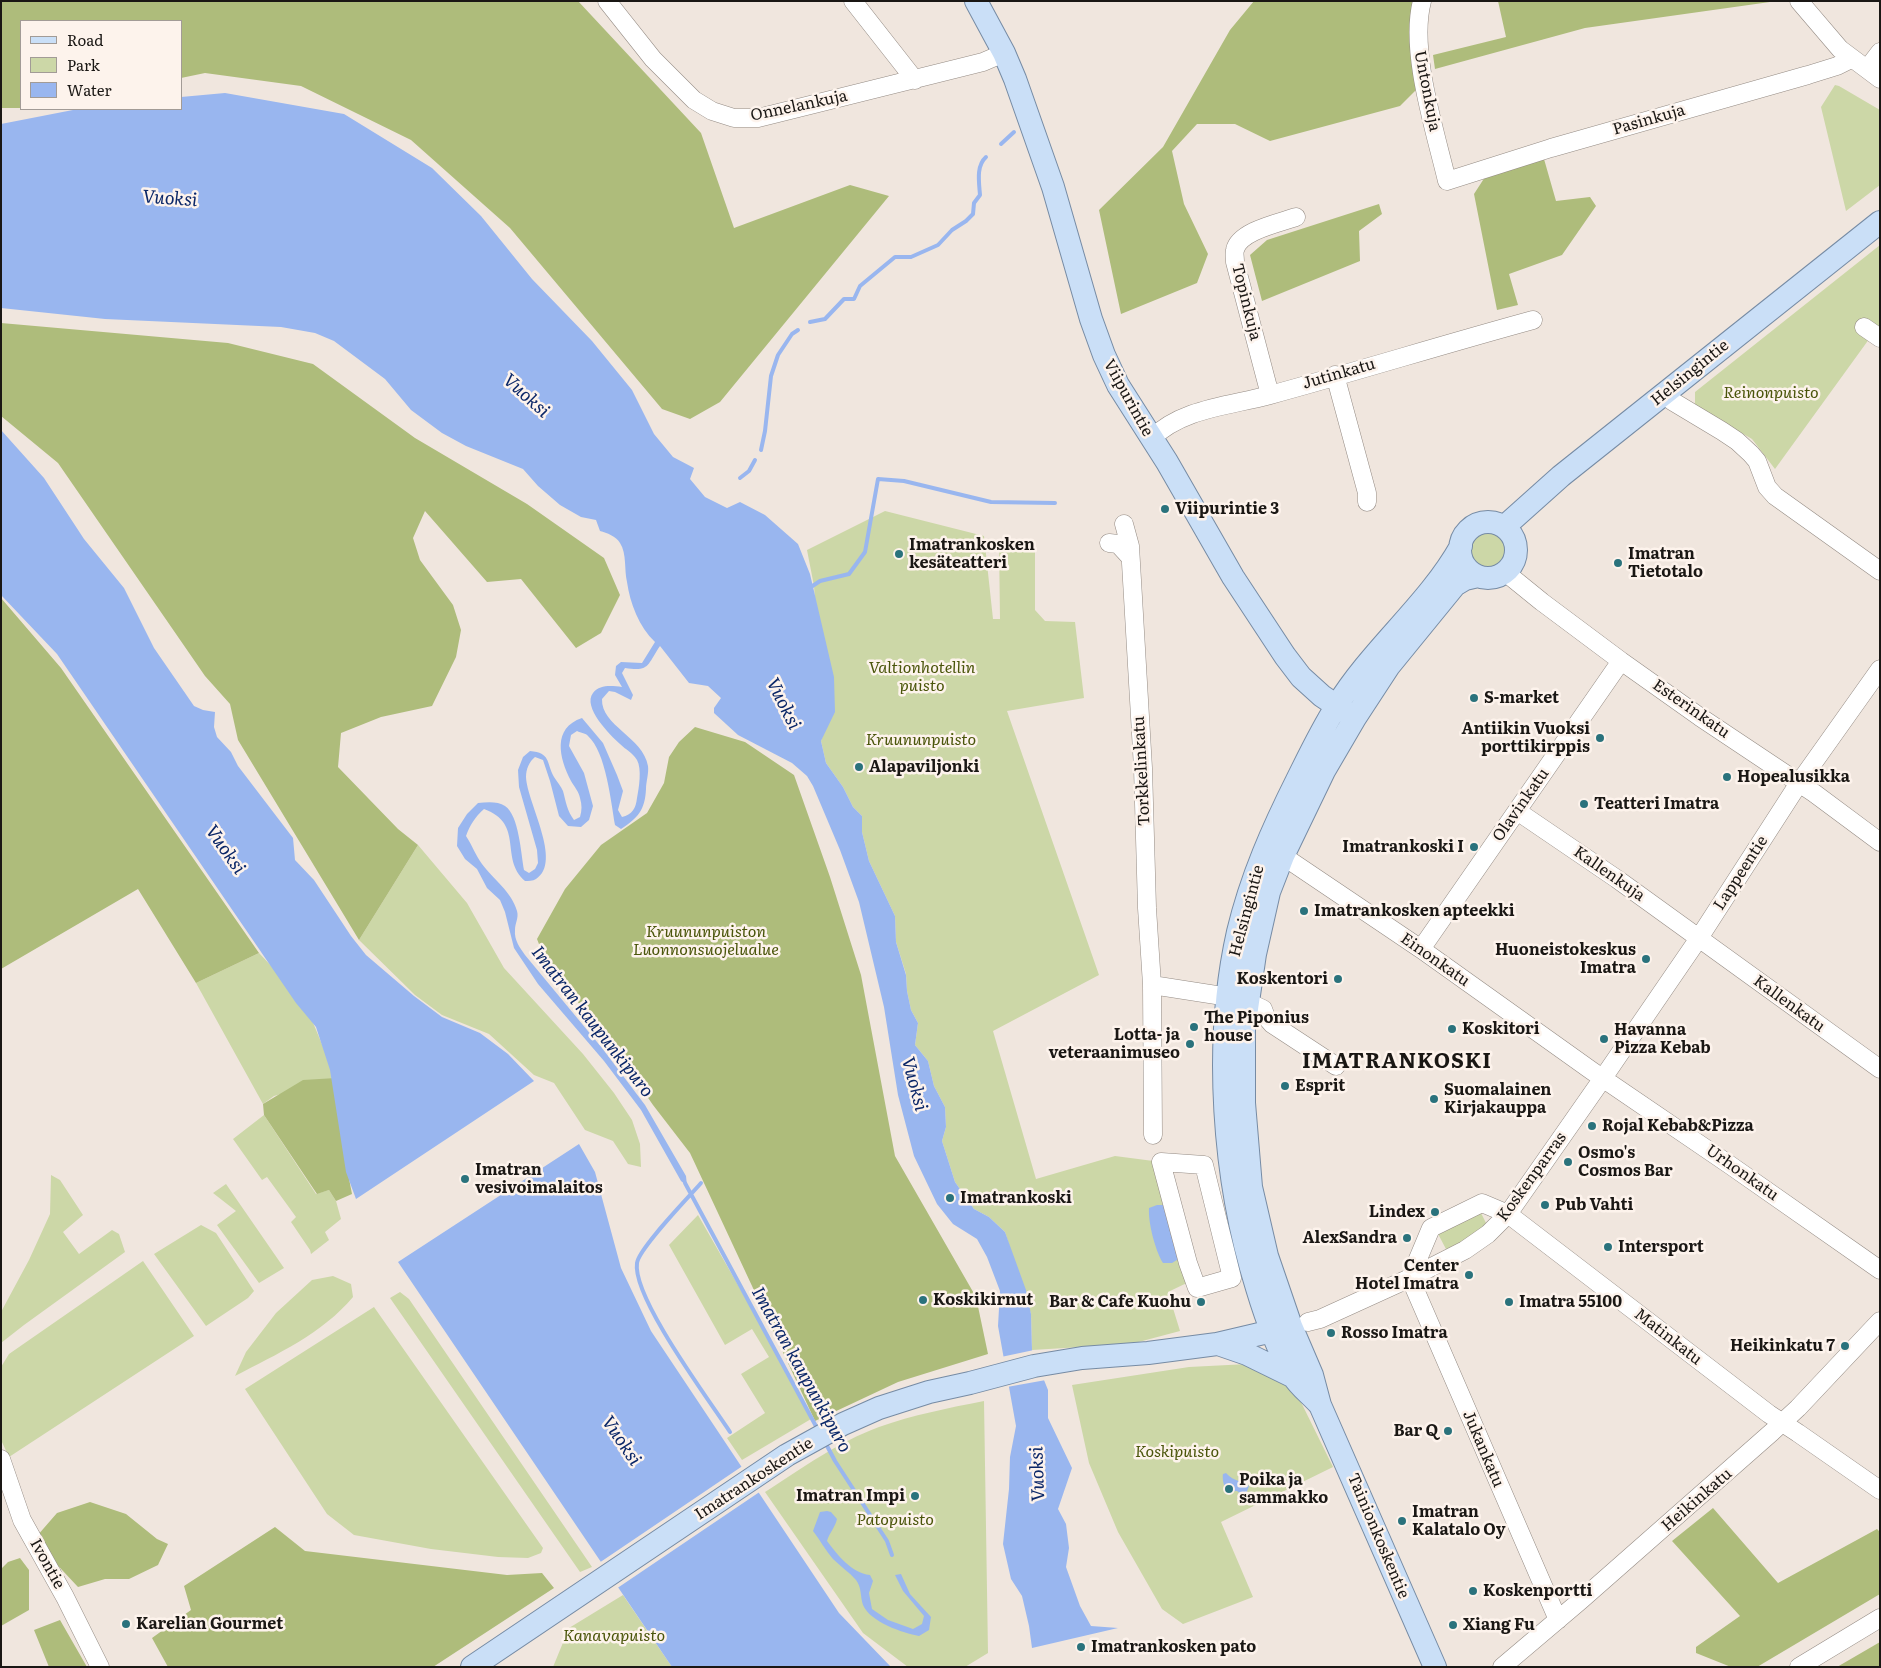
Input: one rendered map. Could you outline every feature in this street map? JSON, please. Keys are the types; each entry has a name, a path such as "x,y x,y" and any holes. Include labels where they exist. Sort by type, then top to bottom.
{"main road":[{"name":"Viipurintie","path":"976,1 1004,52 1053,187 1091,320 1104,356 1118,385 1167,462 1232,577 1285,656 1301,677 1345,712"},
{"name":"Helsingintie","path":"1504,527 1560,476 1880,222"},
{"path":"1489,522 1504,527 1512,537 1516,549 1513,562 1505,572 1489,578 1478,576 1466,567 1460,553 1463,538 1474,526 1489,522"},
{"name":"Helsingintie","path":"1345,712 1373,655 1443,575 1461,546"},
{"name":"Helsingintie","path":"1290,1327 1247,1259 1233,1191 1225,1106 1226,1028 1255,954 1266,904 1274,852 1306,762 1345,712 1389,666 1455,585 1465,579 1478,576"},
{"name":"Imatrankoskentie","path":"472,1667 752,1480 814,1440 843,1424 929,1392 1034,1366 1082,1358 1148,1353 1217,1344 1290,1327"},
{"name":"Tainionkoskentie","path":"1290,1327 1294,1377 1320,1405"},
{"name":"Tainionkoskentie","path":"1290,1327 1312,1375 1320,1405 1436,1667"},
{"name":"Imatrankoskentie","path":"1217,1344 1247,1354 1294,1377"}],"street":[{"name":"Onnelankuja","path":"607,1 652,59 694,100 712,111 734,118 758,118 914,80 983,62 1004,52"},
{"path":"852,1 914,80"},
{"name":"Untonkuja","path":"1422,1 1418,44 1426,91 1447,181"},
{"path":"1799,1 1840,49 1851,59 1874,74 1880,52"},
{"name":"Pasinkuja","path":"1447,181 1551,148 1808,75 1837,66 1851,59"},
{"name":"Topinkuja","path":"1270,395 1235,262 1234,250 1238,242 1248,234 1296,217"},
{"name":"Jutinkatu","path":"1151,439 1170,423 1201,411 1270,395 1533,320"},
{"path":"1864,327 1880,338"},
{"path":"1335,375 1367,502"},
{"path":"1663,394 1672,402 1737,441 1757,461 1768,487 1776,496 1880,571"},
{"name":"Torkkelinkatu","path":"1124,524 1130,546 1143,768 1147,908 1152,985 1153,1134"},
{"path":"1109,543 1118,544 1130,557"},
{"name":"Esterinkatu","path":"1505,572 1542,602 1700,718 1799,783 1880,842"},
{"name":"Olavinkatu","path":"1421,949 1622,661"},
{"name":"Lappeentie","path":"1603,1078 1699,938 1799,783 1880,669"},
{"name":"Kallenkuja","path":"1518,811 1699,938"},
{"name":"Einonkatu","path":"1274,852 1421,949 1603,1078"},
{"name":"Kallenkatu","path":"1699,938 1880,1069"},
{"path":"1152,985 1238,999 1263,1009 1266,1017 1272,1024 1336,1066"},
{"name":"Koskenparras","path":"1290,1327 1320,1319 1410,1278 1465,1250 1488,1234 1508,1214 1603,1078"},
{"name":"Urhonkatu","path":"1603,1078 1880,1270"},
{"path":"1161,1162 1204,1165 1232,1278 1197,1288 1188,1264 1161,1162"},
{"name":"Matinkatu","path":"1410,1278 1432,1228 1482,1203 1508,1214 1781,1423 1880,1490"},
{"name":"Jukankatu","path":"1410,1278 1558,1620"},
{"name":"Heikinkatu","path":"1502,1667 1735,1466 1781,1423 1880,1321"},
{"name":"Ivontie","path":"1,1459 22,1520 65,1597 100,1667"},
{"path":"1798,1667 1880,1618"}],"green space":[{"path":"1,1 578,1 701,133 734,228 850,185 889,196 720,402 690,419 662,409 510,228 411,140 301,86 205,73 182,78 182,20 20,20 20,108 1,108"},
{"path":"1254,1 1416,1 1410,45 1417,89 1400,106 1270,141 1235,124 1197,124 1172,151 1184,204 1208,254 1197,283 1121,314 1099,210 1163,147 1230,30"},
{"path":"1498,1 1770,2 1585,28 1435,69 1433,55 1506,37"},
{"path":"1835,85 1880,110 1880,185 1846,211 1821,107"},
{"path":"1544,159 1556,201 1590,197 1596,206 1562,255 1509,274 1518,305 1497,310 1474,194 1485,177"},
{"path":"1379,204 1382,214 1359,231 1360,261 1262,301 1250,255 1267,240"},
{"name":"Reinonpuisto","path":"1880,245 1880,324 1775,469 1752,439 1695,406 1695,392"},
{"path":"1,323 228,343 313,364 415,438 527,504 604,558 620,595 601,633 576,648 521,579 487,582 425,511 413,538 420,560 453,605 461,630 456,657 432,706 381,717 341,733 338,767 398,829 418,845 359,940 238,740 230,704 205,676 58,463 1,416"},
{"name":"Valtionhotellin puisto","path":"885,511 984,536 993,619 1000,619 999,541 1035,540 1035,610 1045,621 1075,622 1084,698 1007,711 1099,975 993,1031 1036,1179 1115,1156 1161,1162 1193,1280 1168,1292 1180,1331 1131,1344 1032,1350 1031,1314 1005,1232 989,1217 974,1209 955,1182 942,1141 946,1127 945,1107 934,1086 928,1061 915,1045 918,1023 911,1010 906,974 896,942 895,916 869,861 862,832 862,816 853,807 843,787 826,763 821,741 825,729 814,586 807,550"},
{"path":"1488,530 1501,536 1507,549 1501,562 1488,568 1475,562 1469,549 1475,536"},
{"path":"1,598 61,668 259,953 196,983 138,889 1,969"},
{"name":"Kruununpuiston Luonnonsuojelualue","path":"695,727 745,742 794,775 830,877 861,975 895,1156 976,1297 988,1354 898,1382 815,1421 690,1153 653,1105 608,1040 546,962 537,939 565,889 601,845 647,813 664,783 669,757 679,742"},
{"path":"418,845 467,903 504,968 583,1054 614,1093 632,1120 640,1144 641,1167 628,1164 613,1141 585,1130 554,1083 534,1075 489,1034 442,1015 415,995 359,940"},
{"path":"259,953 276,971 309,1013 336,1078 274,1096 263,1104 196,983"},
{"path":"336,1078 343,1148 352,1194 336,1201 329,1190 317,1194 264,1115 263,1104 303,1080"},
{"path":"264,1115 316,1194 329,1190 336,1201 341,1219 325,1232 329,1240 311,1254 291,1222 296,1217 267,1177 262,1180 233,1139"},
{"path":"51,1175 60,1180 83,1215 63,1232 79,1254 112,1230 119,1234 125,1252 1,1343 1,1312 29,1260 50,1214"},
{"path":"226,1184 284,1268 259,1283 217,1225 236,1211 213,1193"},
{"path":"1479,1209 1488,1227 1447,1251 1436,1230"},
{"path":"698,1215 762,1327 811,1419 742,1460 727,1438 765,1413 741,1374 769,1357 752,1329 725,1345 669,1245"},
{"path":"201,1225 216,1233 254,1291 248,1298 206,1326 154,1254"},
{"path":"143,1261 194,1336 9,1457 1,1440 1,1367 9,1354"},
{"path":"333,1276 351,1284 353,1297 341,1310 298,1342 235,1376 246,1352 276,1313 312,1280"},
{"path":"400,1292 409,1299 592,1567 580,1572 390,1298"},
{"path":"374,1307 543,1548 541,1553 528,1558 498,1557 431,1549 354,1535 327,1514 245,1389"},
{"name":"Koskipuisto","path":"1248,1364 1295,1390 1333,1467 1221,1522 1253,1597 1183,1624 1162,1609 1118,1532 1089,1463 1072,1385 1189,1367"},
{"name":"Patopuisto","path":"984,1401 988,1653 965,1667 908,1667 863,1633 765,1492 820,1456 864,1433 918,1415"},
{"path":"90,1502 126,1514 157,1539 168,1544 158,1565 129,1579 105,1579 78,1587 48,1555 37,1536 57,1513"},
{"path":"1713,1508 1778,1583 1877,1529 1880,1532 1880,1594 1757,1667 1731,1667 1696,1653 1696,1647 1740,1616 1672,1541"},
{"path":"275,1527 305,1551 507,1575 542,1573 554,1588 433,1667 168,1667 152,1638 191,1610 184,1586"},
{"path":"20,1558 29,1570 29,1610 1,1626 1,1569 8,1562"},
{"name":"Kanavapuisto","path":"623,1595 672,1667 553,1667 569,1628"},
{"path":"60,1620 87,1667 49,1667 34,1630"},
{"path":"1880,1642 1880,1667 1837,1667"}],"water":[{"name":"Vuoksi","path":"225,93 344,114 432,168 481,216 532,279 592,341 632,390 654,434 673,457 694,468 690,479 705,497 727,508 740,502 765,515 798,544 810,574 834,677 835,712 821,741 826,763 843,787 853,807 862,816 862,832 869,861 895,916 896,942 906,975 911,1010 918,1023 915,1045 928,1061 934,1086 945,1107 946,1127 942,1141 955,1182 974,1209 989,1217 1005,1232 1026,1290 1031,1314 1032,1350 1048,1390 1048,1418 1072,1468 1058,1509 1066,1524 1069,1548 1066,1567 1080,1606 1091,1626 1118,1628 1032,1648 1022,1596 1011,1579 1003,1544 1009,1489 1010,1457 1016,1426 998,1326 1000,1291 987,1257 977,1239 953,1224 937,1204 914,1156 898,1095 884,1007 859,902 840,850 807,776 792,763 738,735 714,713 714,708 721,698 708,686 689,683 660,646 647,666 639,669 625,668 622,673 633,695 631,700 609,691 602,699 603,708 608,717 639,747 645,756 648,766 644,803 640,813 632,821 621,829 615,825 607,778 599,753 587,735 577,731 571,735 569,746 584,773 593,806 589,820 581,827 568,826 559,816 543,760 535,757 527,768 528,788 545,846 546,860 543,871 536,879 525,881 517,872 513,862 508,832 504,823 496,815 484,809 473,821 466,836 482,864 515,904 517,918 515,937 521,950 602,1048 645,1105 686,1176 687,1186 681,1181 641,1110 604,1061 538,984 514,948 500,900 487,888 477,869 465,859 457,846 458,828 467,814 478,803 499,803 510,811 516,826 524,870 529,873 535,869 538,863 537,850 519,787 518,770 523,757 530,751 545,756 554,777 563,791 572,817 574,820 580,817 582,808 578,791 563,763 561,745 562,736 566,729 572,723 582,718 603,743 617,775 623,791 618,810 622,817 631,813 634,808 640,779 639,764 633,755 610,734 591,706 593,693 599,688 606,686 622,687 615,675 616,666 621,662 642,663 655,642 644,629 633,606 628,590 624,552 616,538 600,531 596,520 581,517 560,505 538,486 523,469 466,446 442,433 411,410 385,379 334,341 315,333 281,327 105,319 1,308 1,124 73,110 182,110 182,97"},
{"name":"Vuoksi","path":"1,430 44,478 84,539 124,588 154,648 194,706 215,712 214,727 217,737 231,752 238,766 293,838 295,860 314,880 351,936 366,955 442,1017 480,1033 508,1054 534,1081 356,1199 346,1172 330,1070 316,1027 296,1003 57,654 1,595"},
{"name":"Vuoksi","path":"579,1144 595,1172 621,1268 651,1331 839,1613 891,1667 672,1667 398,1262"},
{"path":"1164,1205 1180,1258 1172,1263 1163,1263 1153,1236 1149,1208"},
{"path":"1226,1473 1249,1486 1246,1494 1227,1490 1223,1478 1223,1474"},
{"path":"820,1512 831,1512 837,1519 827,1541 851,1567 863,1574 870,1575 873,1581 869,1593 872,1609 888,1620 913,1629 922,1624 924,1616 903,1591 895,1575 901,1574 910,1594 931,1617 929,1630 919,1636 888,1626 872,1617 863,1605 856,1580 833,1559 813,1531"}],"pier":[{"path":"1034,1350 1046,1380 1007,1387 1001,1357"},
{"path":"744,1465 761,1491 616,1589 599,1563"}],"waterway":[{"path":"1001,144 1014,132"},
{"path":"810,322 825,319 844,299 854,299 860,286 895,257 911,257 938,245 952,230 966,221 973,214 974,203 980,195 979,170 986,157"},
{"path":"761,450 771,376 778,355 792,334 798,330"},
{"path":"740,478 749,471 755,460"},
{"path":"811,587 820,581 849,574 865,552 878,479 904,481 991,502 1055,503"},
{"name":"Imatran kaupunkipuro","path":"685,1183 818,1430"},
{"path":"701,1183 646,1246 637,1263 639,1279 646,1299 659,1323 730,1432"},
{"name":"Imatran kaupunkipuro","path":"825,1442 835,1461 887,1541 892,1555"}],"place":[{"name":"Viipurintie 3","path":"1165,509"},
{"name":"Imatrankosken kesäteatteri","path":"899,554"},
{"name":"Imatran Tietotalo","path":"1618,563"},
{"name":"S-market","path":"1474,698"},
{"name":"Antiikin Vuoksi porttikirppis","path":"1600,738"},
{"name":"Alapaviljonki","path":"859,767"},
{"name":"Hopealusikka","path":"1727,777"},
{"name":"Teatteri Imatra","path":"1584,804"},
{"name":"Imatrankoski I","path":"1474,847"},
{"name":"Imatrankosken apteekki","path":"1304,911"},
{"name":"Huoneistokeskus Imatra","path":"1646,959"},
{"name":"Koskentori","path":"1338,979"},
{"name":"The Piponius house","path":"1194,1027"},
{"name":"Koskitori","path":"1452,1029"},
{"name":"Havanna Pizza Kebab","path":"1604,1039"},
{"name":"Lotta- ja veteraanimuseo","path":"1190,1044"},
{"name":"Esprit","path":"1285,1086"},
{"name":"Suomalainen Kirjakauppa","path":"1434,1099"},
{"name":"Rojal Kebab&Pizza","path":"1592,1126"},
{"name":"Osmo's Cosmos Bar","path":"1568,1162"},
{"name":"Imatran vesivoimalaitos","path":"465,1179"},
{"name":"Imatrankoski","path":"950,1198"},
{"name":"Pub Vahti","path":"1545,1205"},
{"name":"Lindex","path":"1435,1212"},
{"name":"AlexSandra","path":"1407,1238"},
{"name":"Intersport","path":"1608,1247"},
{"name":"Center Hotel Imatra","path":"1469,1275"},
{"name":"Koskikirnut","path":"923,1300"},
{"name":"Bar & Cafe Kuohu","path":"1201,1302"},
{"name":"Imatra 55100","path":"1509,1302"},
{"name":"Rosso Imatra","path":"1331,1333"},
{"name":"Heikinkatu 7","path":"1845,1346"},
{"name":"Bar Q","path":"1448,1431"},
{"name":"Poika ja sammakko","path":"1229,1489"},
{"name":"Imatran Impi","path":"915,1496"},
{"name":"Imatran Kalatalo Oy","path":"1402,1521"},
{"name":"Koskenportti","path":"1473,1591"},
{"name":"Karelian Gourmet","path":"126,1624"},
{"name":"Xiang Fu","path":"1453,1625"},
{"name":"Imatrankosken pato","path":"1081,1647"}],"district":[{"name":"IMATRANKOSKI","path":"1397,1062"}],"park label":[{"name":"Kruununpuisto","path":"921,740"}]}
